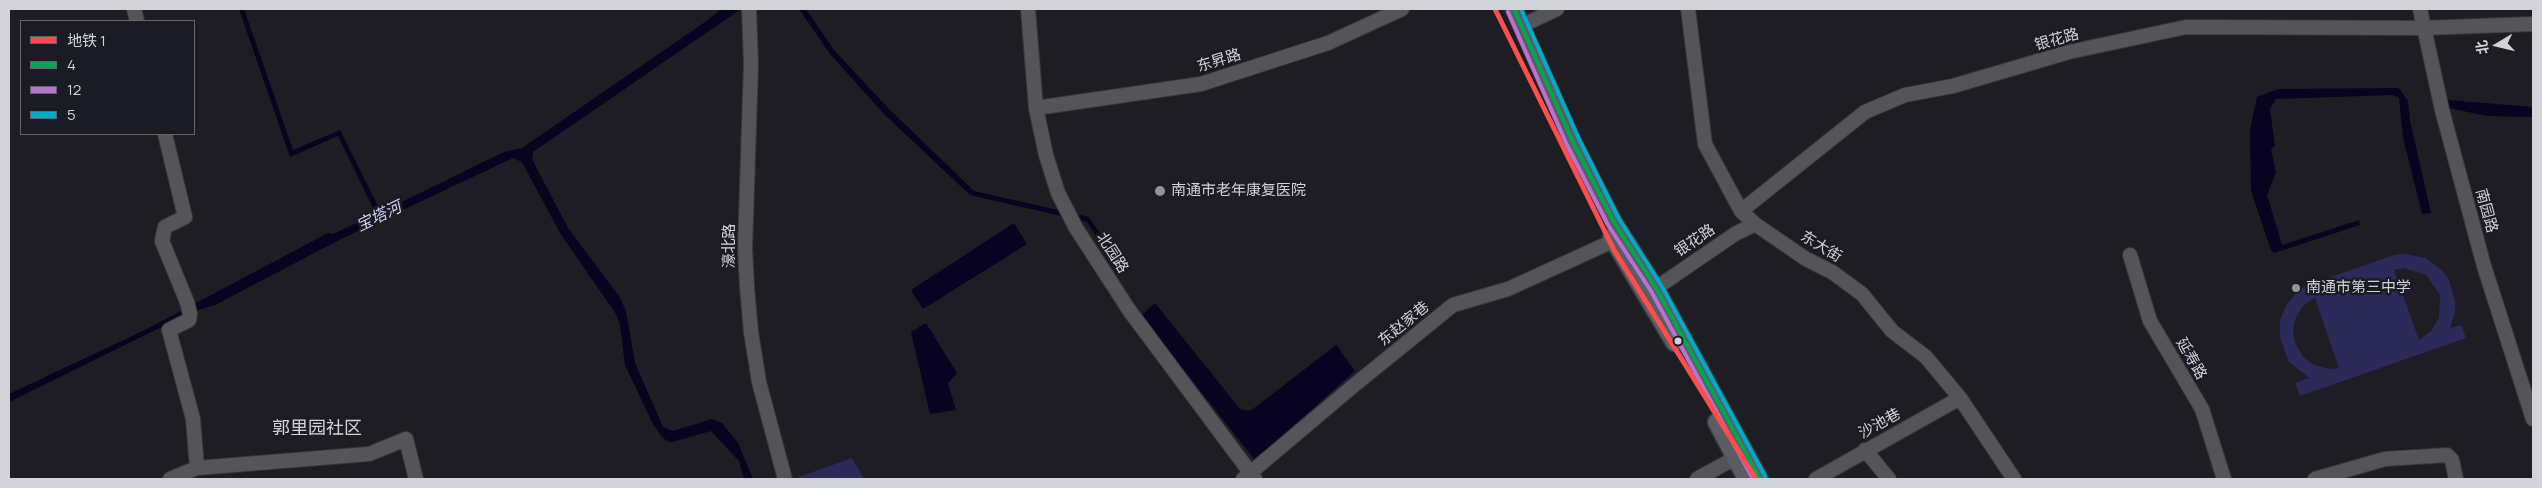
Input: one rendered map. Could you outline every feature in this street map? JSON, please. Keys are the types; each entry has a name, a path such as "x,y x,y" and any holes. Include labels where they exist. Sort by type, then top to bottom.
{"main road":[{"path":"1504,9 1565,147 1613,241 1674,344 1746,479"},
{"path":"1514,9 1573,142 1614,222 1656,288 1760,479"}],"street":[{"name":"北园路","path":"1028,9 1036,108 1052,178 1064,205 1072,221 1129,310 1250,477"},
{"name":"东昇路","path":"1036,108 1201,84 1328,43 1402,9"},
{"path":"1521,26 1557,9"},
{"name":"东大街","path":"1688,9 1705,144 1741,211 1755,224 1806,259 1832,272 1862,294 1892,331 1926,358 1960,398 2014,479"},
{"name":"南园路","path":"2420,9 2422,28 2484,266 2533,419"},
{"name":"濠北路","path":"745,12 737,248 739,289 743,336 752,386 777,479"},
{"name":"濠北路","path":"745,12 751,64 745,248 747,287 751,332 759,382 785,479"},
{"name":"银花路","path":"1741,211 1864,112 1905,96 1953,86 2070,52 2186,27 2422,28 2533,24"},
{"path":"165,135 185,218 165,227 162,241 187,302 189,317 184,324 169,330 193,419 197,468"},
{"name":"银花路","path":"1656,288 1735,234 1755,224"},
{"name":"东赵家巷","path":"1250,477 1352,387 1453,305 1508,289 1613,241"},
{"name":"延寿路","path":"2130,255 2150,321 2202,409 2224,479"},
{"name":"沙池巷","path":"1816,479 1960,398"},
{"path":"170,479 197,468 370,454 406,439 416,479"},
{"path":"1865,450 1889,479"},
{"path":"2315,479 2385,460 2446,455 2452,460 2456,479"},
{"path":"1697,479 1735,458"}],"shaded area":[{"path":"2404,254 2426,258 2443,271 2449,280 2455,301 2455,312 2450,328 2461,325 2466,338 2300,396 2295,383 2309,378 2289,362 2280,338 2280,320 2287,304 2300,289 2308,285 2394,255","holes":["2404,268 2426,275 2440,295 2439,318 2431,331 2419,340 2394,270","2315,298 2339,368 2329,369 2314,365 2304,358 2295,343 2293,330 2296,317 2303,306"]},
{"path":"852,458 864,479 796,479 796,478"}],"water":[{"name":"宝塔河","path":"239,9 244,9 293,150 340,130 381,212 504,152 522,148 708,20 721,9 741,9 533,152 532,159 568,228 619,296 626,311 635,363 663,427 673,431 712,419 722,423 738,443 753,479 744,479 739,461 711,431 672,442 667,441 661,436 653,424 625,365 620,325 616,314 560,233 522,162 513,158 339,240 215,305 192,312 9,402 9,394 147,329 328,233 333,234 376,214 338,136 290,157"},
{"path":"799,9 806,9 834,50 889,109 974,191 1089,217 1118,260 1113,264 1087,222 970,195 884,114 830,54"},
{"path":"2399,88 2408,101 2410,121 2431,213 2422,214 2403,137 2399,98 2393,95 2276,99 2270,109 2275,146 2271,149 2276,172 2267,195 2282,245 2359,220 2360,225 2274,253 2271,250 2251,191 2250,130 2257,97 2278,89"},
{"path":"2447,100 2533,107 2533,117 2487,116 2449,108"},
{"path":"1014,223 1027,244 923,309 911,290"},
{"path":"1155,303 1240,409 1250,411 1336,345 1355,371 1255,460 1141,316"},
{"path":"926,323 957,373 948,383 956,410 930,414 911,332"}],"metro line":[{"name":"1","path":"1495,9 1614,250 1756,479"}],"transit line":[{"name":"4","path":"1514,9 1573,142 1614,222 1656,288 1760,479"},
{"name":"5","path":"1521,9 1579,139 1619,219 1661,285 1765,476"},
{"name":"12","path":"1508,12 1567,145 1608,225 1651,291 1753,479"}],"place":[{"name":"南通市老年康复医院","path":"1160,191"},
{"name":"南通市第三中学","path":"2296,288"}],"district":[{"name":"郭里园社区","path":"317,429"}]}
